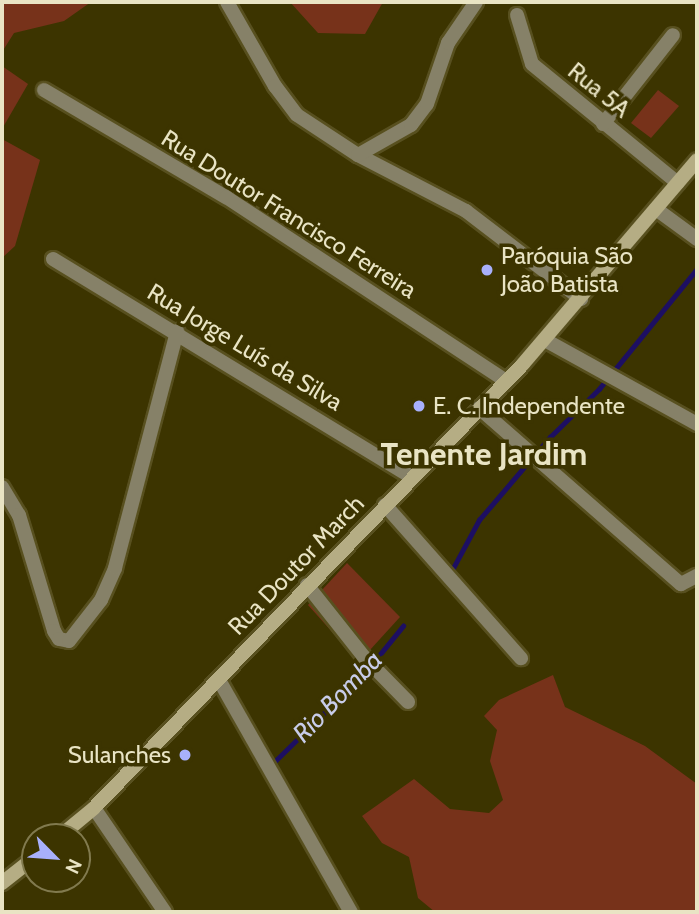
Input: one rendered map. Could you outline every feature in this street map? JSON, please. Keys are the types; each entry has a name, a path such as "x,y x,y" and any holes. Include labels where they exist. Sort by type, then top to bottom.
{"main road":[{"name":"Rua Doutor March","path":"76,823 94,808 219,681 307,585 545,340 697,160"},
{"path":"2,883 21,868"}],"street":[{"path":"227,2 287,105 358,155 466,211 581,299"},
{"path":"358,155 411,125 426,104 448,43 475,2"},
{"name":"Rua 5A","path":"517,15 532,64 678,183"},
{"path":"603,124 673,35"},
{"name":"Rua Doutor Francisco Ferreira","path":"44,90 226,197 506,381"},
{"path":"656,209 697,239"},
{"name":"Rua Jorge Luís da Silva","path":"52,259 177,331 412,477"},
{"path":"2,487 19,515 54,631 60,639 69,641 101,600 115,568 177,331"},
{"path":"545,340 697,424"},
{"path":"479,408 681,584 697,576"},
{"path":"385,505 521,658"},
{"path":"307,585 364,657 408,702"},
{"path":"219,681 351,912"},
{"path":"94,808 165,912"}],"shaded area":[{"path":"2,2 91,2 64,21 14,33 2,52"},
{"path":"290,2 383,2 365,34 318,33"},
{"path":"2,66 28,84 2,129"},
{"path":"658,90 679,106 651,138 631,123"},
{"path":"2,139 40,160 15,246 2,258"},
{"path":"347,563 400,617 359,662 308,605"},
{"path":"553,675 565,707 645,746 697,784 697,912 435,912 418,898 409,857 382,843 362,816 414,779 450,809 489,813 503,800 490,761 497,730 484,716 499,700"}],"waterway":[{"name":"Rio Bomba","path":"452,570 479,520 550,437 599,389 697,269"},
{"name":"Rio Bomba","path":"271,765 364,674 403,626"}],"place":[{"name":"Paróquia São João Batista","path":"487,270"},
{"name":"E. C. Independente","path":"419,406"},
{"name":"Sulanches","path":"185,755"}],"district":[{"name":"Tenente Jardim","path":"484,454"}]}
